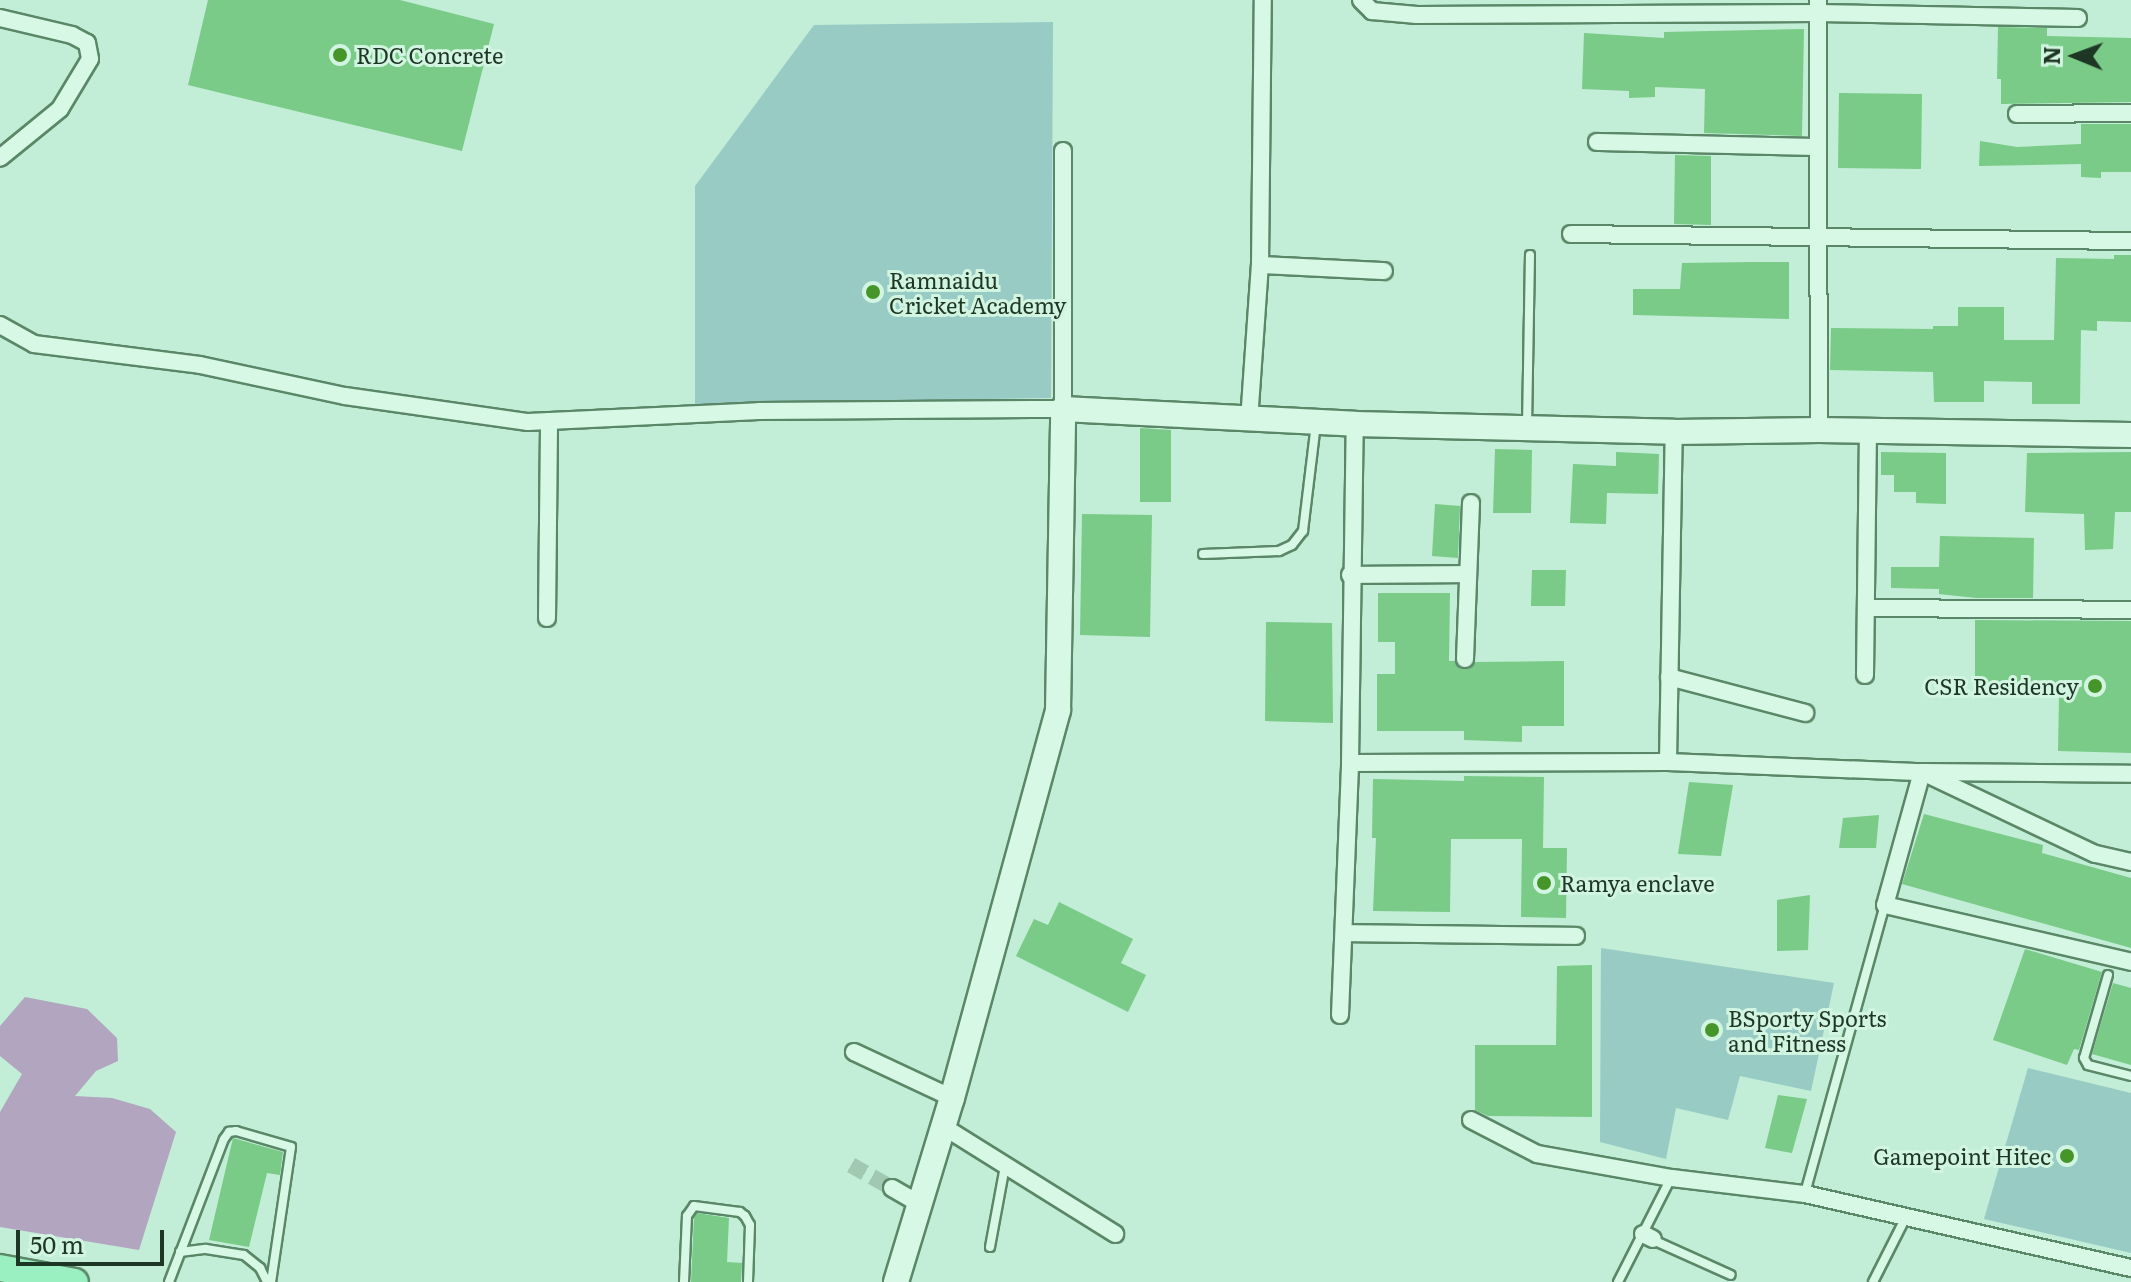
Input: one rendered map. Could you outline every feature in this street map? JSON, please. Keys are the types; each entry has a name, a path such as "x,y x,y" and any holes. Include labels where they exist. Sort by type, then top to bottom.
{"main road":[{"path":"0,1268 75,1282"}],"street":[{"path":"1249,421 1260,265 1263,0"},
{"path":"1361,0 1372,11 1417,15 1818,6 2078,18"},
{"path":"1818,6 1819,430"},
{"path":"0,18 72,35 87,43 90,59 60,109 0,158"},
{"path":"2017,114 2131,113"},
{"path":"1597,142 1818,147"},
{"path":"896,1282 944,1127 1058,710 1063,151"},
{"path":"1571,234 2131,241"},
{"path":"1260,265 1384,271"},
{"path":"0,325 34,344 200,365 345,396 528,422 759,411 1063,409 1249,421 1674,432 1819,430 2131,435"},
{"path":"547,618 549,421"},
{"path":"1340,1015 1350,763 1350,575 1355,424"},
{"path":"1865,675 1868,431"},
{"path":"1668,762 1674,432"},
{"path":"1465,659 1471,503"},
{"path":"1350,575 1468,574"},
{"path":"1866,608 2131,610"},
{"path":"1669,677 1805,713"},
{"path":"1350,763 1668,762 1922,772 2131,774"},
{"path":"1922,772 2095,854 2131,862"},
{"path":"1922,772 1885,905 2131,962"},
{"path":"1345,933 1576,936"},
{"path":"854,1052 952,1098"},
{"path":"1471,1120 1537,1154 1672,1178 1805,1194 2131,1268"},
{"path":"944,1127 1115,1234"},
{"path":"892,1188 920,1204"}],"lane":[{"path":"1527,427 1530,255"},
{"path":"1203,554 1279,551 1292,545 1303,531 1317,423"},
{"path":"1805,1194 1885,905"},
{"path":"2108,975 2084,1058 2088,1065 2131,1076"},
{"path":"169,1282 229,1132 289,1144 291,1152 269,1282"},
{"path":"990,1247 1005,1166"},
{"path":"1618,1282 1648,1237 1672,1178"},
{"path":"684,1282 687,1216 694,1206 740,1212 745,1216 750,1225 748,1282"},
{"path":"1873,1282 1905,1219"},
{"path":"1648,1237 1731,1275"},
{"path":"180,1252 206,1249 244,1255 260,1268 269,1282"}],"shaded area":[{"name":"Ramnaidu Cricket Academy","path":"1053,22 1051,398 695,404 695,186 814,25"},
{"name":"BSporty Sports and Fitness","path":"1601,948 1834,983 1811,1091 1740,1076 1728,1120 1676,1108 1666,1159 1600,1142"},
{"path":"25,997 87,1009 117,1038 118,1061 96,1071 75,1096 112,1098 150,1109 176,1132 139,1250 0,1227 0,1112 22,1074 0,1056 0,1026"},
{"name":"Gamepoint Hitec","path":"2028,1068 2131,1093 2131,1253 1984,1219"}],"building":[{"name":"RDC Concrete","path":"208,0 400,0 494,24 462,151 188,85"},
{"path":"1998,27 2047,28 2047,36 2131,38 2131,102 2001,104 2001,79 1997,79"},
{"path":"1804,29 1802,136 1704,133 1705,89 1655,87 1655,97 1629,98 1629,91 1582,89 1584,33 1664,38 1664,32"},
{"path":"1839,93 1922,94 1921,169 1838,168"},
{"path":"2081,124 2131,124 2131,172 2101,172 2101,178 2081,177 2081,164 1979,166 1980,141 2017,147 2081,144"},
{"path":"1675,155 1711,156 1711,225 1674,224"},
{"path":"2114,255 2131,255 2131,322 2097,321 2097,331 2081,330 2080,404 2032,404 2032,382 1984,381 1984,402 1934,402 1933,372 1830,370 1831,328 1933,329 1933,326 1958,326 1958,307 2004,307 2004,340 2054,340 2056,258 2114,259"},
{"path":"1789,262 1789,319 1633,315 1633,289 1680,289 1682,263"},
{"path":"1140,428 1171,430 1171,502 1140,502"},
{"path":"1495,449 1532,450 1531,513 1493,513"},
{"path":"1616,452 1659,454 1658,494 1607,493 1606,524 1570,523 1573,464 1616,466"},
{"path":"1881,452 1946,453 1946,504 1916,503 1916,492 1894,492 1894,475 1881,475"},
{"path":"2131,452 2131,512 2115,512 2113,549 2085,550 2084,514 2025,512 2027,453"},
{"path":"1435,504 1460,506 1458,558 1432,556"},
{"path":"1082,514 1152,515 1150,637 1080,635"},
{"path":"1940,536 2034,538 2033,598 1976,598 1939,594 1939,589 1891,588 1891,567 1939,567"},
{"path":"1532,570 1566,570 1565,606 1531,606"},
{"path":"1378,593 1450,593 1449,661 1455,661 1460,669 1469,669 1475,662 1564,661 1564,726 1522,726 1522,742 1464,740 1464,731 1377,731 1377,674 1395,674 1395,642 1378,642"},
{"path":"1975,620 2131,621 2131,753 2058,751 2059,697 1975,696"},
{"path":"1266,622 1332,623 1333,723 1265,721"},
{"path":"1464,776 1544,777 1543,848 1567,848 1566,918 1521,917 1522,839 1451,839 1450,912 1373,911 1376,838 1372,838 1373,779 1464,781"},
{"path":"1689,782 1733,785 1721,856 1678,854"},
{"path":"1924,814 2043,845 2042,853 2131,878 2131,948 1902,884"},
{"path":"1879,815 1876,848 1839,848 1843,818"},
{"path":"1810,895 1808,950 1777,951 1777,900"},
{"path":"1059,902 1133,939 1121,963 1146,975 1128,1012 1016,956 1034,919 1048,925"},
{"path":"2025,949 2102,972 2079,1050 2074,1049 2067,1065 1993,1040"},
{"path":"1592,965 1592,1117 1488,1116 1475,1110 1475,1045 1556,1045 1557,966"},
{"path":"2113,983 2131,988 2131,1065 2092,1054"},
{"path":"1778,1095 1807,1099 1792,1153 1765,1148"},
{"path":"233,1138 283,1152 280,1175 267,1173 249,1247 209,1240"},
{"path":"697,1213 729,1218 727,1262 742,1263 741,1282 691,1282 694,1218"}],"tunnel":[{"path":"851,1165 892,1188"}],"place":[{"name":"RDC Concrete","path":"340,55"},
{"name":"Ramnaidu Cricket Academy","path":"873,292"},
{"name":"CSR Residency","path":"2095,686"},
{"name":"Ramya enclave","path":"1544,883"},
{"name":"BSporty Sports and Fitness","path":"1712,1030"},
{"name":"Gamepoint Hitec","path":"2067,1156"}]}
